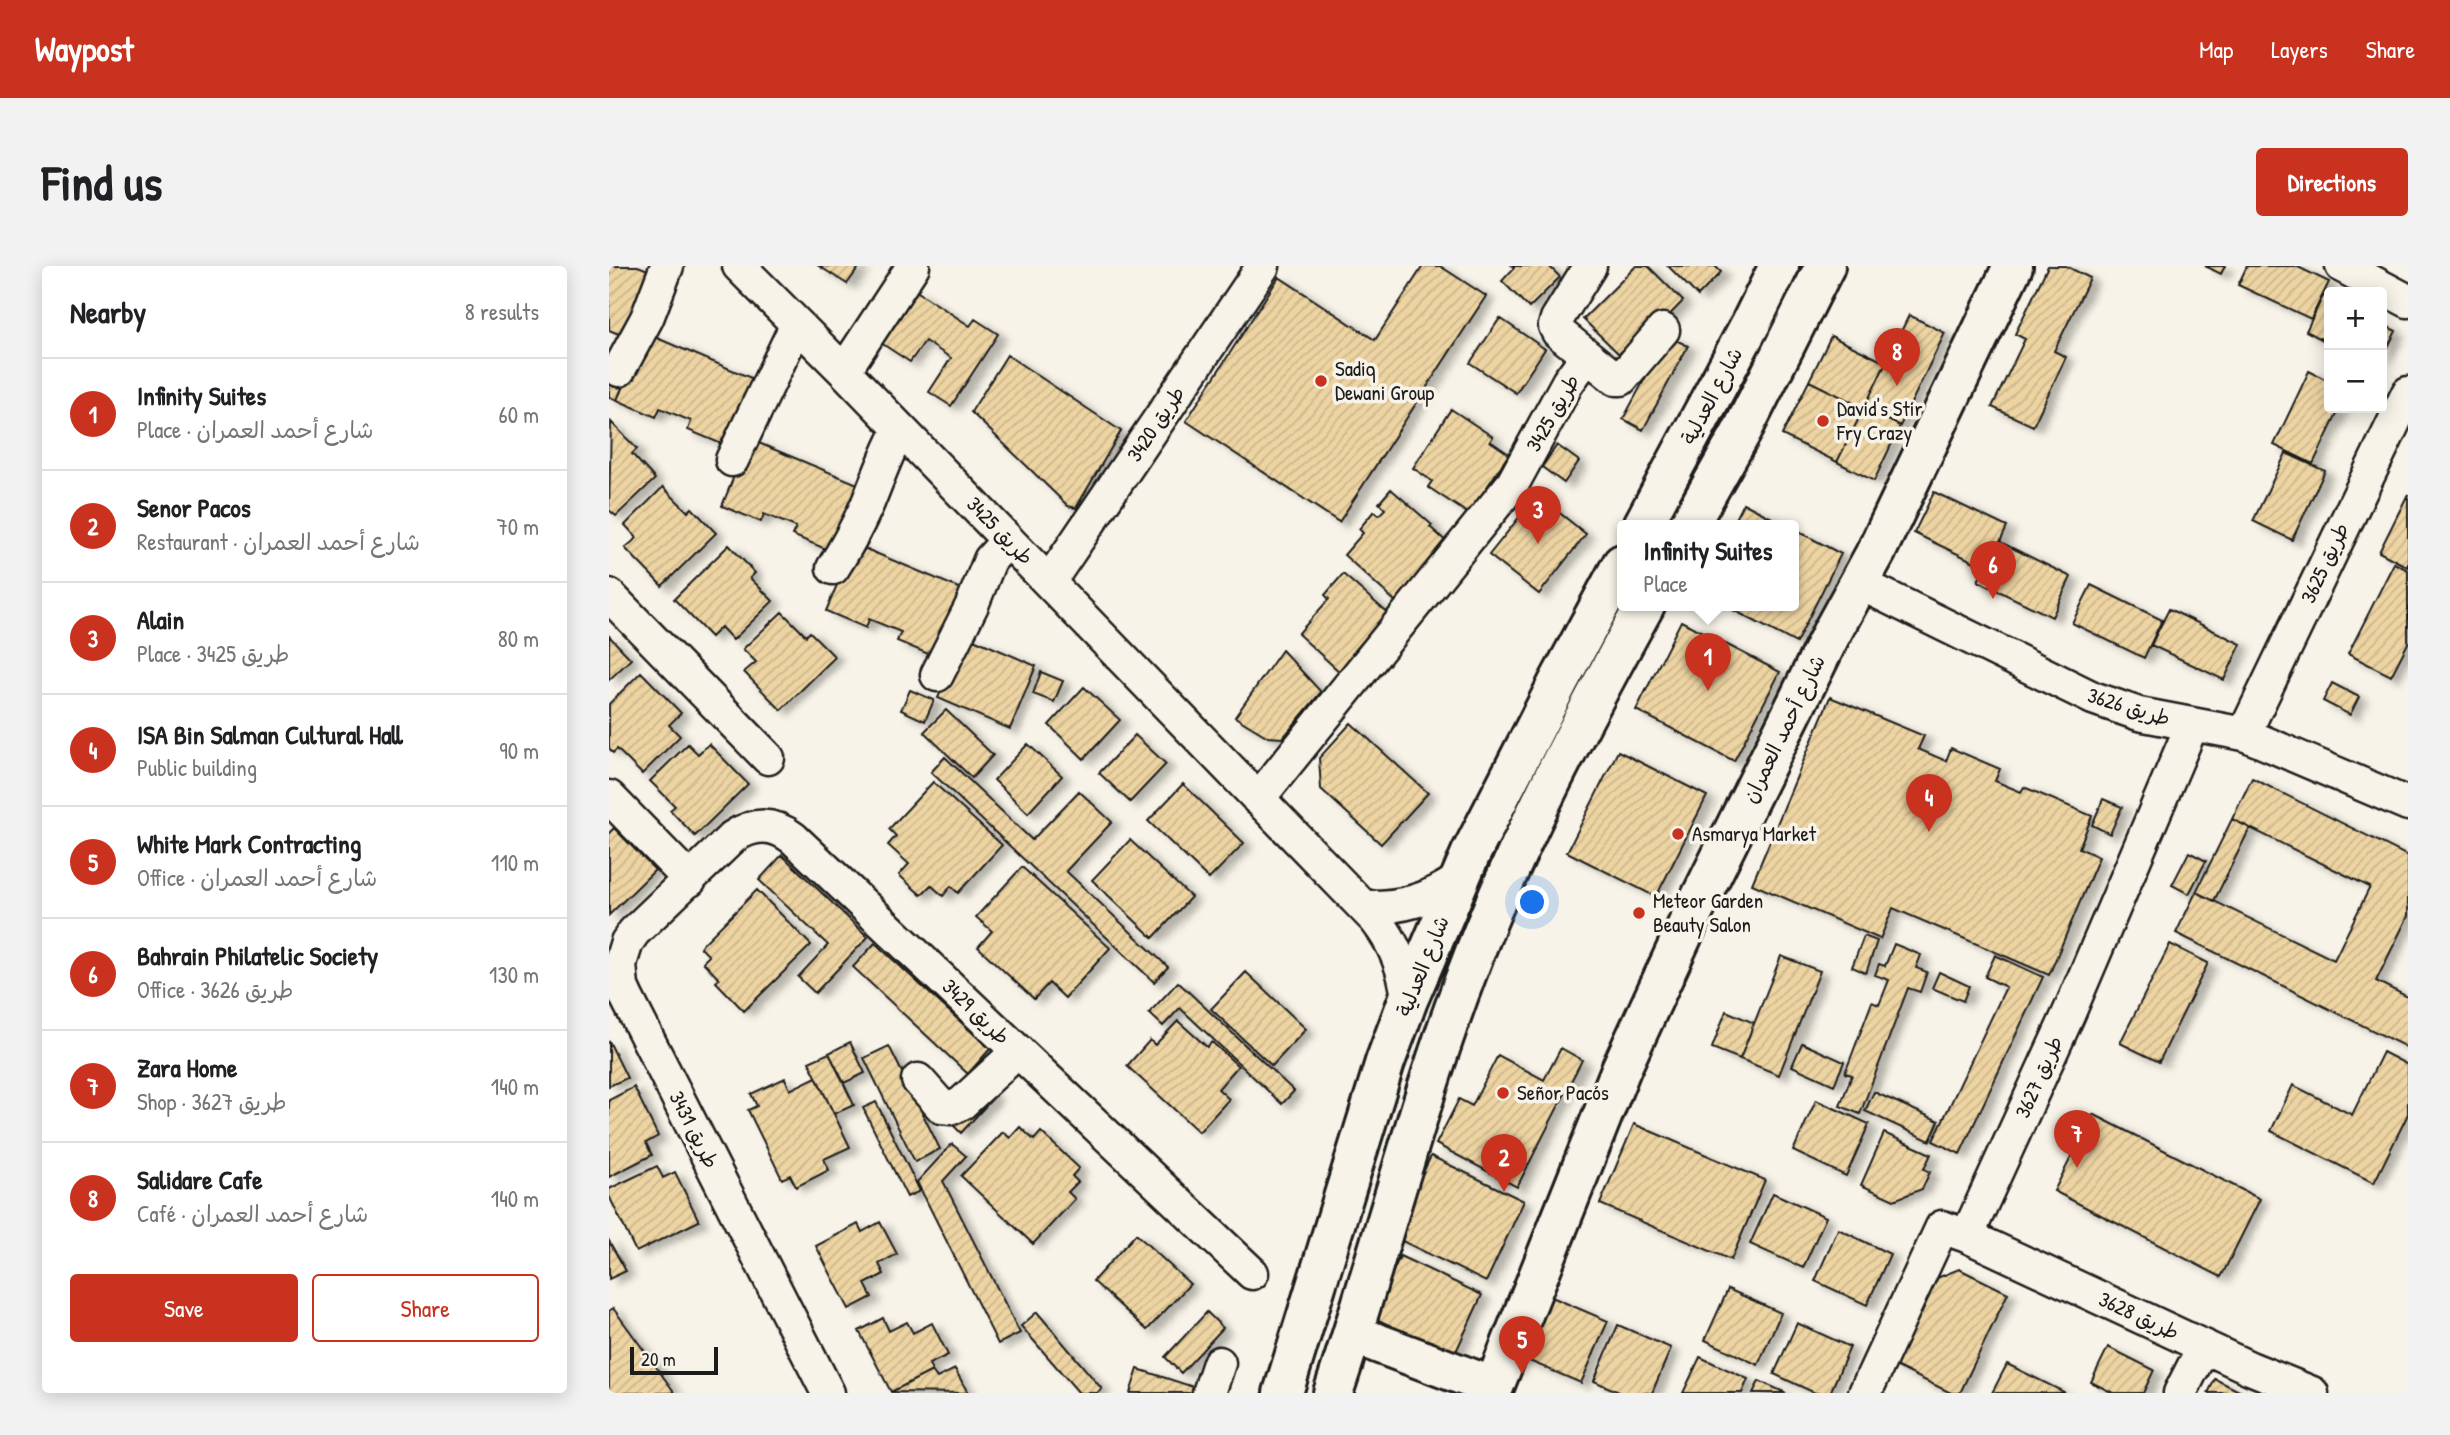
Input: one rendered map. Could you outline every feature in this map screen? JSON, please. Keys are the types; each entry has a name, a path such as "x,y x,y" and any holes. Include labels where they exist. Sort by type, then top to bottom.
{"main road":[{"name":"شارع العدلية","path":"1646,520 1779,266"},
{"path":"1797,318 1794,298 1800,266"},
{"name":"شارع العدلية","path":"1692,520 1741,433 1825,266"},
{"name":"شارع أحمد العمران","path":"1498,1391 1621,1069 1692,915 1859,583 2013,266"},
{"name":"شارع العدلية","path":"1283,1393 1385,1062 1408,1000 1459,879 1509,777 1617,573"},
{"name":"شارع العدلية","path":"1333,1393 1439,1053 1467,973 1521,843 1597,692 1642,611"},
{"path":"1353,1334 1498,1391"}],"street":[{"path":"618,370 647,318 667,266"},
{"name":"طريق 3425","path":"739,266 1364,907 1396,949 1408,1000"},
{"path":"844,371 913,266"},
{"name":"طريق 3420","path":"1049,582 1263,266"},
{"path":"2342,266 2408,301"},
{"path":"1576,272 1555,326 1558,332 1613,378 1621,379 1663,330"},
{"path":"732,460 797,324"},
{"name":"طريق 3425","path":"1258,799 1513,483 1568,382 1587,356"},
{"name":"طريق 3625","path":"2244,734 2408,393"},
{"path":"832,568 849,543 867,505 885,456 900,429"},
{"path":"937,675 972,605 990,560 1008,540"},
{"name":"طريق 3626","path":"1859,583 2093,698 2127,710 2244,734 2408,804"},
{"path":"609,595 768,758"},
{"name":"طريق 3627","path":"1967,1236 2069,1013 2192,725"},
{"path":"609,797 690,880"},
{"name":"طريق 3429","path":"690,880 733,837 744,830 757,826 783,830 1252,1273"},
{"path":"1364,907 1405,905 1443,890 1459,879"},
{"name":"طريق 3431","path":"690,880 616,952 620,976 627,998 825,1391"},
{"path":"918,1080 942,1107 952,1108 962,1103 1018,1051"},
{"path":"1865,1393 1942,1227 1967,1236"},
{"name":"طريق 3628","path":"1967,1236 2312,1393"},
{"path":"2180,1393 2204,1346"},
{"path":"1209,1393 1219,1363"}],"building":[{"path":"609,266 638,266 653,272 626,337 609,330"},
{"path":"819,266 860,266 847,284"},
{"name":"Sadiq Dewani Group","path":"1423,266 1440,266 1486,296 1339,522 1186,421 1279,277 1375,340"},
{"path":"1512,266 1549,266 1560,277 1529,308 1502,281 1514,268"},
{"path":"1636,266 1648,266 1683,301 1654,331 1648,325 1619,354 1583,319"},
{"path":"1668,266 1715,266 1721,272 1698,296"},
{"path":"2048,266 2066,266 2090,278 2054,351 2066,357 2033,426 1992,407 2025,339 2015,334"},
{"path":"2205,266 2225,266 2221,274"},
{"path":"2247,266 2296,266 2329,282 2324,287 2311,319 2238,285"},
{"path":"915,290 970,326 975,319 998,334 951,406 929,392 951,358 925,341 910,362 881,343"},
{"path":"2323,296 2324,296 2324,340 2306,331"},
{"path":"1909,315 1945,333 1900,426 1864,408"},
{"path":"1500,318 1545,349 1516,393 1470,363"},
{"path":"2387,326 2396,331 2387,349"},
{"path":"645,333 756,380 729,447 688,430 691,421 660,408 656,417 617,400"},
{"path":"1668,336 1688,346 1643,430 1623,419"},
{"path":"1831,336 1886,363 1864,408 1809,381"},
{"path":"1007,355 1121,431 1076,508 1068,506 971,412"},
{"path":"2309,371 2324,378 2324,413 2338,413 2313,464 2274,445"},
{"path":"609,375 625,382 617,400 609,397"},
{"name":"David's Stir Fry Crazy","path":"1809,381 1864,408 1837,462 1782,435"},
{"path":"1864,408 1900,426 1874,481 1837,462"},
{"path":"1451,409 1493,437 1490,441 1509,454 1469,514 1428,487 1432,481 1413,468"},
{"path":"611,422 637,449 632,454 655,479 616,516 609,510"},
{"path":"749,439 860,485 833,552 792,535 796,527 764,514 761,522 722,506"},
{"path":"1557,445 1579,461 1564,483 1542,467"},
{"path":"2286,453 2325,471 2292,540 2253,521"},
{"path":"663,487 688,512 692,508 716,533 662,586 625,548 637,538 625,525"},
{"path":"1391,489 1449,544 1396,602 1344,555 1363,533 1359,529 1374,511 1379,515 1385,509 1379,503"},
{"path":"1934,492 2007,527 2000,542 2071,577 2052,617 1978,581 1985,567 1914,533"},
{"path":"2408,494 2408,567 2379,552"},
{"path":"1537,495 1586,534 1539,594 1489,555"},
{"path":"1743,503 1775,520 1734,520"},
{"path":"1799,532 1841,554 1796,643 1735,611 1799,611"},
{"path":"854,544 966,591 938,658 897,641 901,632 869,619 866,628 826,611"},
{"path":"729,545 755,573 750,578 773,601 733,640 721,627 711,637 674,599"},
{"path":"2394,563 2408,570 2408,643 2391,676 2348,654"},
{"path":"1343,574 1391,616 1379,630 1376,626 1352,654 1355,657 1341,673 1298,634 1329,599 1325,595"},
{"path":"2091,585 2162,620 2144,658 2072,623"},
{"path":"2169,609 2241,644 2224,680 2151,645"},
{"path":"782,612 806,636 810,632 835,657 781,710 744,672 756,662 743,649"},
{"path":"1681,621 1780,672 1734,761 1636,710"},
{"path":"964,635 1036,666 1010,729 938,698"},
{"path":"609,636 631,659 609,680"},
{"path":"1282,650 1321,692 1283,738 1268,737 1235,717"},
{"path":"641,672 681,713 669,725 680,736 642,774 617,749 613,753 609,748 609,704"},
{"path":"1041,672 1063,681 1054,702 1033,694"},
{"path":"2332,683 2359,697 2350,715 2323,701"},
{"path":"1084,687 1120,720 1084,759 1049,725"},
{"path":"910,690 934,700 925,721 901,710"},
{"path":"1830,697 1924,736 1918,749 1946,761 1951,748 2000,769 1995,781 2021,792 2024,787 2092,816 2079,848 2099,857 2049,975 1893,908 1880,939 1752,884"},
{"path":"946,710 993,755 972,778 924,732"},
{"path":"1351,723 1428,793 1381,844 1321,789 1319,758"},
{"path":"1135,735 1166,764 1130,802 1099,773"},
{"path":"688,744 698,754 709,744 748,784 695,836 670,810 675,806 650,781"},
{"path":"1028,744 1062,776 1028,813 994,780"},
{"path":"1618,751 1707,796 1656,897 1567,852"},
{"path":"945,757 1032,840 1079,791 1112,822 1066,871 1168,967 1154,982 931,772"},
{"path":"2252,778 2408,856 2408,916 2376,981 2408,997 2408,1048 2176,933 2196,892 2334,960 2370,887 2232,819"},
{"path":"933,782 1002,845 958,893 951,886 943,896 931,885 921,895 899,875 909,864 888,845 896,836 889,829"},
{"path":"1183,784 1244,843 1209,879 1148,821"},
{"path":"2103,799 2122,807 2110,834 2092,825"},
{"path":"2232,819 2250,828 2214,901 2196,892"},
{"path":"614,828 655,870 609,915 609,833"},
{"path":"1130,840 1191,897 1153,938 1092,880"},
{"path":"2189,852 2206,861 2189,894 2172,885"},
{"path":"782,855 868,937 815,993 798,977 828,945 759,880"},
{"path":"1022,867 1110,948 1065,998 1049,983 1034,999 978,947 992,931 976,917"},
{"path":"757,890 811,945 744,1011 716,982 719,979 703,962 709,956 700,947"},
{"path":"1864,936 1877,941 1866,973 1852,967"},
{"path":"875,943 990,1049 968,1074 853,967"},
{"path":"1894,944 1921,955 1916,968 1927,972 1920,992 1908,988 1860,1114 1840,1106 1852,1075 1845,1073 1872,1002 1879,1005 1889,980 1875,975 1879,964 1885,966"},
{"path":"2170,944 2208,963 2159,1062 2120,1043"},
{"path":"1995,955 2043,977 1960,1154 1933,1141 2006,987 1985,977"},
{"path":"1781,956 1820,971 1779,1075 1740,1059"},
{"path":"1246,972 1306,1029 1272,1066 1211,1009"},
{"path":"1939,972 1969,986 1963,1001 1932,988"},
{"path":"1178,982 1294,1091 1282,1104 1180,1008 1163,1026 1149,1013"},
{"path":"1726,1011 1754,1023 1740,1059 1712,1048"},
{"path":"1178,1021 1207,1047 1212,1042 1238,1066 1218,1089 1229,1099 1199,1132 1127,1066 1150,1040 1155,1045"},
{"path":"609,1041 627,1078 609,1086"},
{"path":"850,1042 865,1073 844,1083 829,1053"},
{"path":"1802,1043 1844,1062 1834,1085 1792,1066"},
{"path":"889,1046 940,1149 915,1162 864,1058"},
{"path":"1561,1048 1582,1060 1517,1187 1436,1144 1459,1099 1472,1106 1498,1055 1544,1080"},
{"path":"2383,1052 2408,1065 2408,1114 2374,1183 2271,1131 2293,1085 2352,1115"},
{"path":"829,1053 854,1105 834,1114 809,1062"},
{"path":"816,1077 850,1147 824,1159 829,1170 796,1187 790,1175 782,1179 748,1110 757,1106 751,1094 785,1078 790,1090"},
{"path":"634,1087 658,1136 646,1143 652,1155 609,1177 609,1100"},
{"path":"986,1088 994,1097 961,1133 952,1124"},
{"path":"1874,1092 1939,1121 1930,1141 1865,1111"},
{"path":"1816,1100 1869,1124 1846,1176 1793,1151"},
{"path":"876,1102 920,1191 907,1197 863,1108"},
{"path":"2093,1114 2260,1199 2221,1277 2054,1191"},
{"path":"1634,1124 1765,1180 1731,1260 1600,1204"},
{"path":"1020,1127 1034,1140 1041,1132 1079,1168 1072,1176 1078,1182 1068,1192 1075,1199 1033,1244 961,1176 1003,1132 1010,1138"},
{"path":"1884,1133 1931,1154 1924,1169 1930,1172 1922,1189 1894,1200 1861,1185"},
{"path":"952,1144 966,1156 943,1181 1020,1333 998,1344 917,1182"},
{"path":"1431,1156 1524,1201 1486,1282 1392,1236"},
{"path":"657,1166 663,1178 675,1172 699,1221 636,1252 609,1196 609,1189"},
{"path":"1773,1193 1826,1217 1803,1268 1750,1244"},
{"path":"880,1222 897,1254 879,1264 884,1274 865,1284 872,1297 849,1309 816,1246 858,1224 862,1232"},
{"path":"1838,1229 1890,1254 1867,1305 1815,1281"},
{"path":"1136,1234 1190,1284 1147,1330 1093,1281"},
{"path":"609,1241 626,1271 609,1279"},
{"path":"1400,1256 1482,1295 1454,1356 1372,1317"},
{"path":"1959,1269 2008,1293 1960,1393 1951,1393 1891,1364 1932,1280"},
{"path":"1728,1289 1781,1313 1758,1365 1705,1340"},
{"path":"1540,1292 1608,1321 1581,1383 1513,1354"},
{"path":"613,1308 675,1393 609,1393 609,1311"},
{"path":"1037,1312 1102,1389 1097,1393 1079,1393 1021,1326"},
{"path":"1207,1312 1223,1328 1181,1373 1165,1357"},
{"path":"883,1318 889,1331 907,1322 913,1333 932,1323 948,1355 929,1364 932,1371 891,1392 859,1331"},
{"path":"1797,1323 1850,1347 1830,1393 1815,1393 1774,1374"},
{"path":"1618,1325 1671,1348 1652,1393 1621,1393 1594,1381"},
{"path":"2108,1347 2154,1370 2143,1393 2113,1393 2091,1382"},
{"path":"1700,1357 1748,1379 1742,1393 1683,1393"},
{"path":"2007,1364 2064,1392 2064,1393 1992,1393"},
{"path":"955,1369 968,1393 891,1392 932,1371 937,1378"},
{"path":"1138,1369 1206,1391 1130,1393"},
{"path":"2215,1379 2243,1393 2208,1393"},
{"path":"1759,1381 1786,1393 1753,1393"}],"place":[{"name":"Sadiq Dewani Group","path":"1321,381"},
{"name":"Salidare Cafe","path":"1897,386"},
{"name":"David's Stir Fry Crazy","path":"1823,421"},
{"name":"Alain","path":"1538,544"},
{"name":"Bahrain Philatelic Society","path":"1993,599"},
{"name":"Infinity Suites","path":"1708,691"},
{"name":"ISA Bin Salman Cultural Hall","path":"1929,832"},
{"name":"Asmarya Market","path":"1678,834"},
{"name":"Meteor Garden Beauty Salon","path":"1639,913"},
{"name":"Señor Pacós","path":"1503,1093"},
{"name":"Zara Home","path":"2077,1168"},
{"name":"Senor Pacos","path":"1504,1192"},
{"name":"White Mark Contracting","path":"1522,1374"}]}
